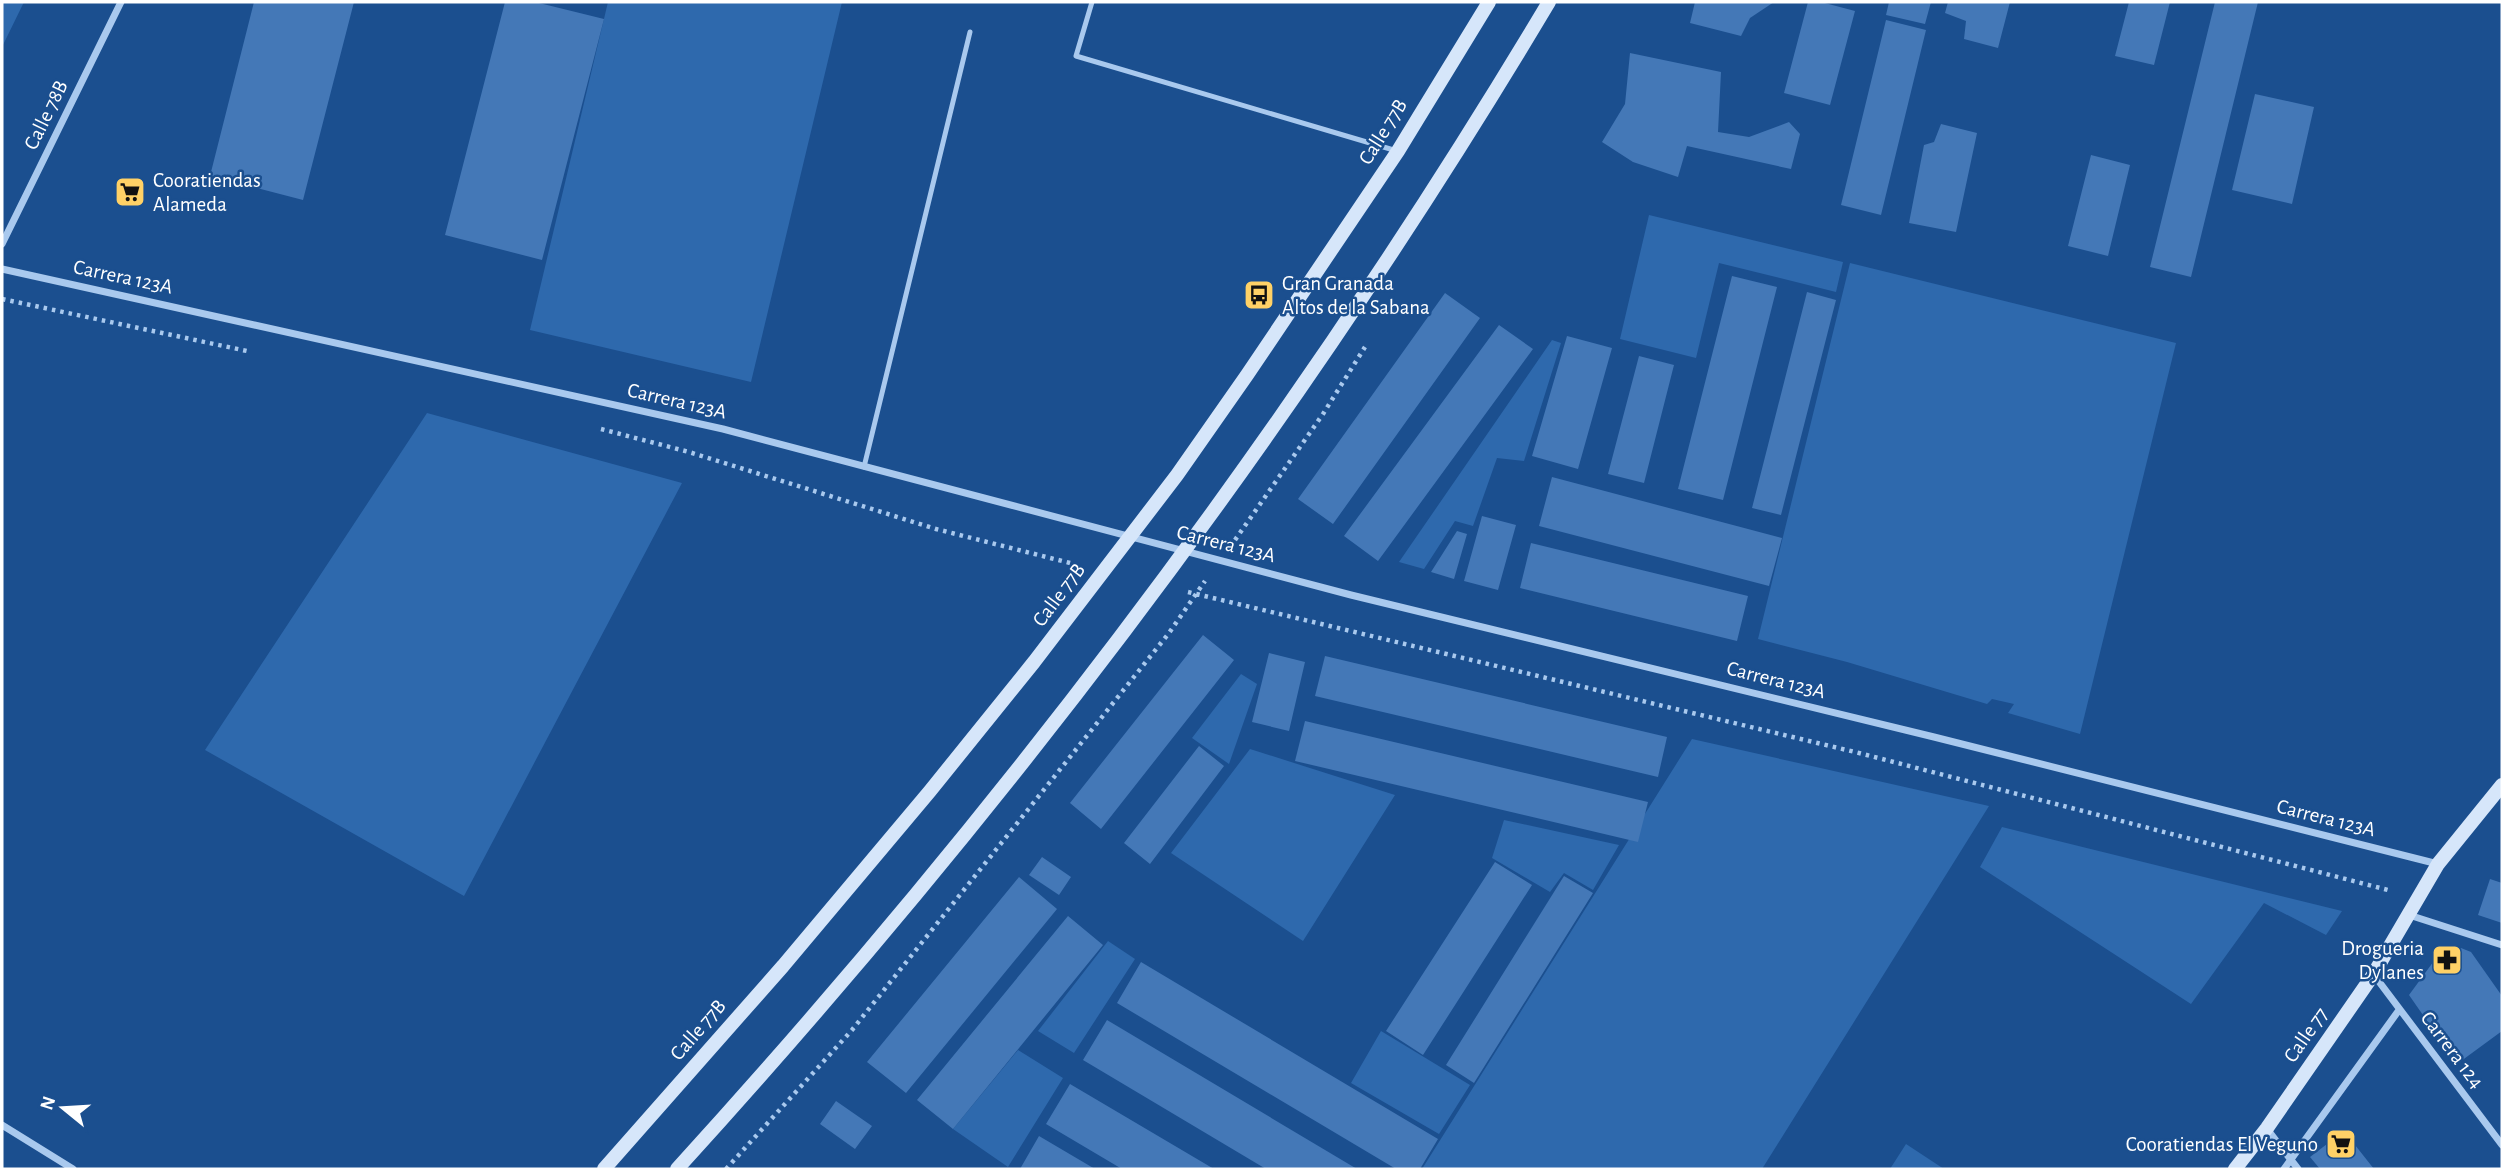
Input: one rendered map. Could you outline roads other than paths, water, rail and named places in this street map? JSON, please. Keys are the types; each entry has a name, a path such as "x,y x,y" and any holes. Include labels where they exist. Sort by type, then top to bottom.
{"street":[{"name":"Calle 78B","path":"2,244 121,2"},
{"name":"Calle 77B","path":"604,1169 783,966 930,791 1130,537 1247,376 1398,151 1489,2"},
{"path":"677,1169 850,972 995,799 1251,460 1408,230 1549,2"},
{"name":"Carrera 123A","path":"2,269 723,429 1183,551 2438,864"},
{"name":"Calle 77","path":"2235,1169 2267,1128 2373,975 2438,864 2502,785"},
{"path":"2409,915 2502,945"},
{"name":"Carrera 124","path":"2373,975 2502,1145"},
{"path":"2284,1169 2399,1010"},
{"path":"2,1125 73,1169"},
{"path":"2267,1128 2298,1169"}],"lane":[{"path":"1092,2 1076,56 1398,151"},
{"path":"864,467 970,32"}],"place":[{"name":"Cooratiendas Alameda","path":"130,192"},
{"name":"Gran Granada Altos de la Sabana","path":"1259,295"},
{"name":"Drogueria Dylanes","path":"2447,960"},
{"name":"Cooratiendas El Veguno","path":"2341,1144"}]}
